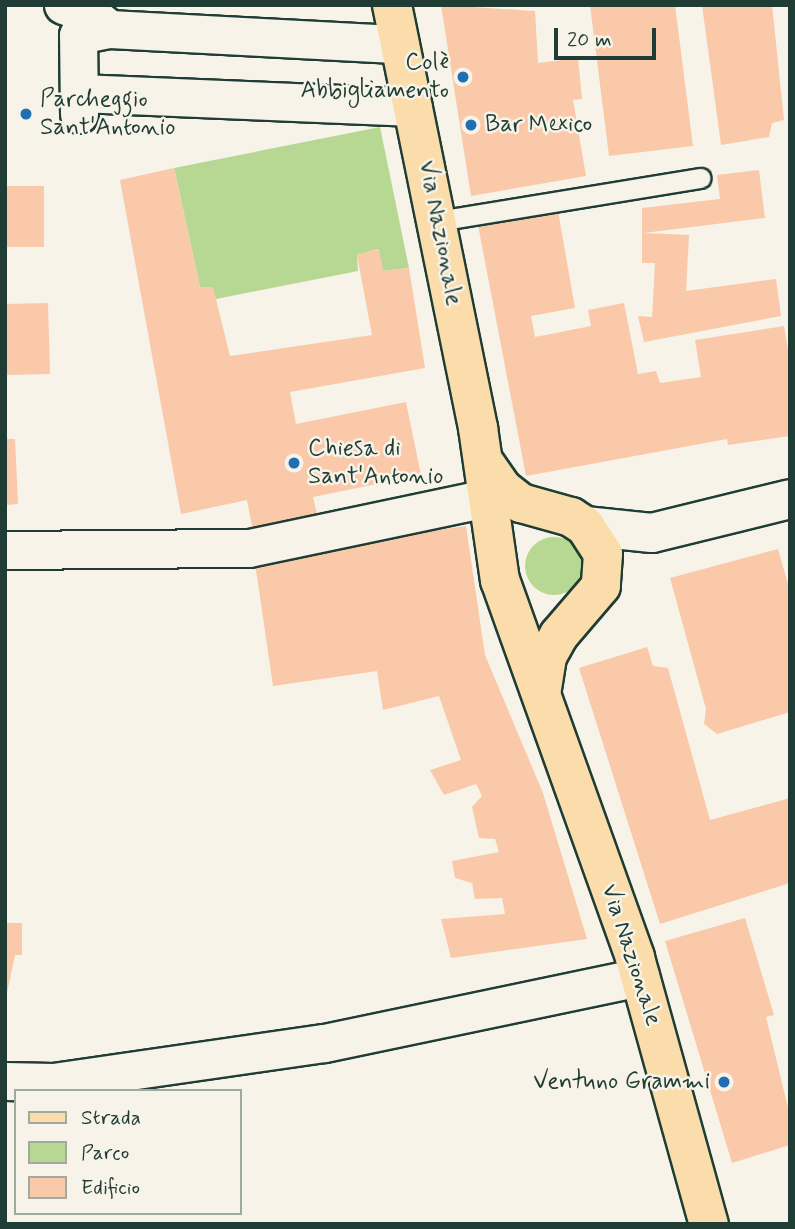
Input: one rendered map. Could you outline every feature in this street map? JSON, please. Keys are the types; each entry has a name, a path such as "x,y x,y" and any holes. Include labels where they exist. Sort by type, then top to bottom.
{"main road":[{"name":"Via Nazionale","path":"391,5 437,220 487,480 503,579 640,977 709,1224"},
{"name":"Via Nazionale","path":"487,480 521,503 570,519"},
{"path":"570,519 603,554 590,598 549,619 533,615 503,579 511,532 523,521 570,519"},
{"name":"Via Nazionale","path":"542,690 547,657 559,635 590,598"}],"street":[{"path":"400,44 87,18 79,103 413,107"},
{"path":"5,550 249,548 487,480"},
{"path":"570,519 652,533 790,499"},
{"path":"590,598 652,533"},
{"path":"5,1081 53,1082 324,1043 640,977"}],"lane":[{"path":"437,220 701,178"}],"green space":[{"path":"380,127 409,268 383,271 378,249 357,255 358,271 216,299 212,287 200,287 174,168"},
{"path":"548,537 560,537 575,545 583,560 583,572 575,587 560,595 548,595 533,587 525,572 525,560 533,545"}],"building":[{"path":"441,5 535,11 538,63 578,58 582,99 573,100 586,176 471,196"},
{"path":"590,5 675,5 693,146 609,156"},
{"path":"702,5 772,5 784,120 772,123 769,137 721,145"},
{"path":"174,168 200,287 213,287 230,356 372,335 357,255 379,249 383,271 409,268 425,368 290,392 296,424 406,402 421,475 313,497 318,518 253,531 247,500 181,514 120,180"},
{"path":"759,170 765,218 644,233 689,235 686,291 776,279 781,316 644,342 638,316 652,317 655,263 642,263 642,208 720,199 717,175"},
{"path":"5,186 44,186 44,247 5,247"},
{"path":"558,211 575,308 531,316 535,337 591,326 588,310 624,303 638,374 656,371 660,383 701,377 695,340 784,326 790,362 790,436 728,445 727,439 526,476 478,225"},
{"path":"48,303 50,374 5,375 5,304"},
{"path":"5,439 15,439 18,504 5,505"},
{"path":"466,526 485,655 543,793 587,939 451,958 441,919 505,914 502,898 475,899 472,883 455,878 452,861 499,852 495,839 479,838 472,807 482,796 476,784 444,795 430,770 461,760 439,696 383,710 377,671 273,686 254,556"},
{"path":"778,549 790,591 790,712 717,734 704,724 706,709 670,578"},
{"path":"647,647 653,666 668,668 710,820 790,798 790,883 660,924 579,668"},
{"path":"745,918 774,1015 766,1017 790,1116 790,1145 732,1163 665,941"},
{"path":"5,923 22,923 22,955 15,955 7,993"}],"place":[{"name":"Colè Abbigliamento","path":"463,77"},
{"name":"Parcheggio Sant'Antonio","path":"26,114"},
{"name":"Bar Mexico","path":"471,125"},
{"name":"Chiesa di Sant'Antonio","path":"294,463"},
{"name":"Ventuno Grammi","path":"724,1082"}]}
